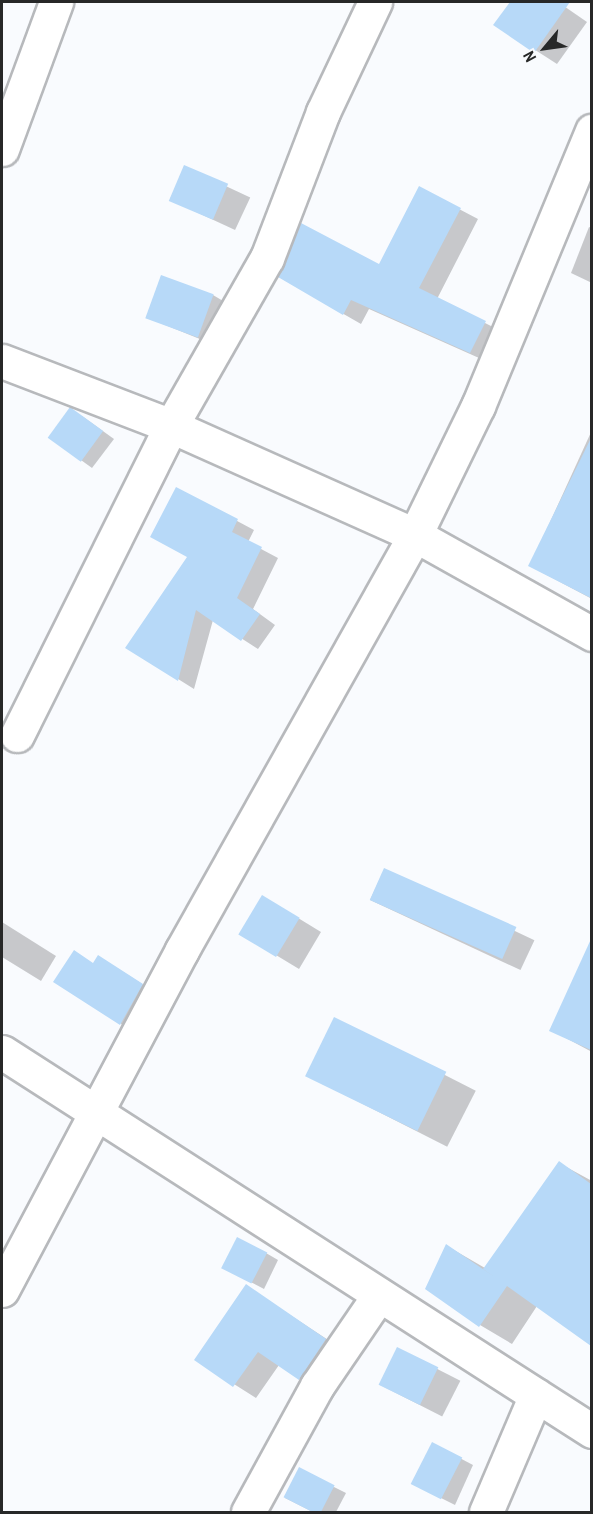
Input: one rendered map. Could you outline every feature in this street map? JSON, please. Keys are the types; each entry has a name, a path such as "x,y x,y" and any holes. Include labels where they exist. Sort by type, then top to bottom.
{"street":[{"path":"2,149 56,2"},
{"path":"17,735 171,426 267,258 323,112 375,2"},
{"path":"2,1290 414,535 478,406 591,131"},
{"path":"2,361 171,426 414,535 591,634"},
{"path":"2,1052 591,1431"},
{"path":"248,1512 317,1386 379,1295"},
{"path":"486,1512 536,1395"}],"building":[{"path":"510,2 570,2 534,53 493,25"},
{"path":"184,165 228,184 213,220 169,201"},
{"path":"419,186 461,208 419,288 486,321 470,353 351,300 343,315 278,277 301,223 379,264"},
{"path":"161,275 214,294 198,337 145,318"},
{"path":"70,407 103,431 81,462 48,438"},
{"path":"591,438 591,598 528,566"},
{"path":"176,487 238,519 232,532 262,547 237,598 260,614 241,641 196,610 178,681 125,648 187,557 150,537"},
{"path":"384,868 516,927 502,959 370,900"},
{"path":"262,895 300,918 276,957 238,934"},
{"path":"591,939 591,1050 549,1031"},
{"path":"74,950 93,963 98,955 143,984 120,1025 53,982"},
{"path":"334,1017 446,1072 417,1131 305,1076"},
{"path":"559,1161 591,1184 591,1346 507,1286 479,1327 425,1289 446,1244 496,1278 483,1269"},
{"path":"237,1237 267,1252 251,1284 221,1268"},
{"path":"246,1284 326,1339 299,1380 258,1352 233,1387 194,1360"},
{"path":"397,1347 438,1367 420,1405 379,1385"},
{"path":"432,1442 462,1457 441,1499 411,1484"},
{"path":"299,1467 335,1485 321,1512 312,1512 284,1497"}]}
